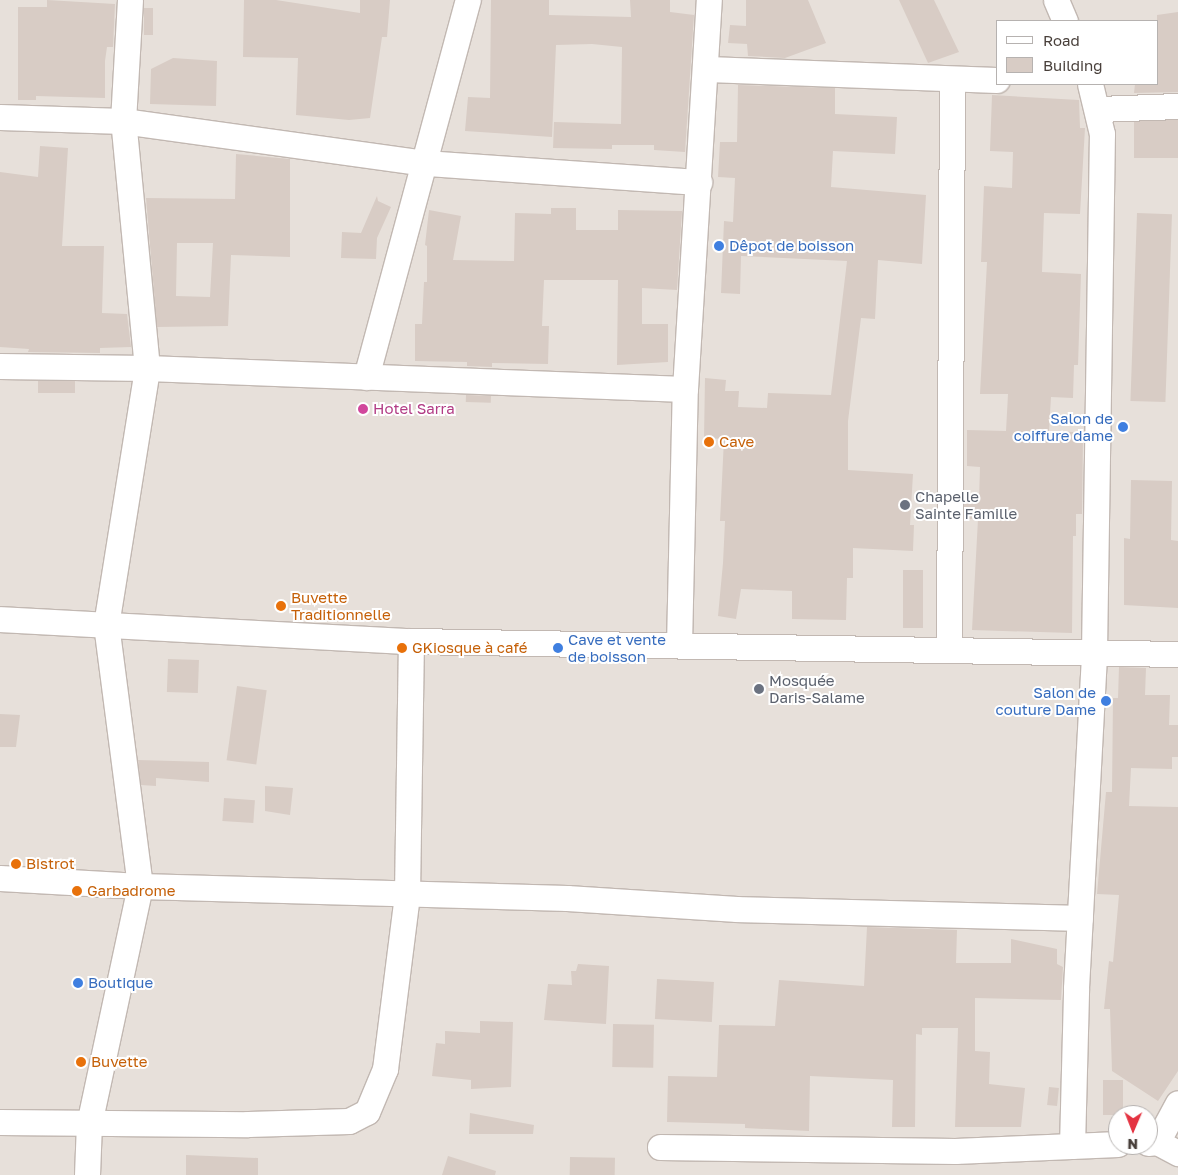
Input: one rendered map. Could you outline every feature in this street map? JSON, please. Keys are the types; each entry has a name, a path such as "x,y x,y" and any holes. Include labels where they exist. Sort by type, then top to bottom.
{"street":[{"path":"87,1175 89,1124 140,886 106,625 147,368 123,121 130,0"},
{"path":"366,377 426,163 468,0"},
{"path":"679,645 685,389 707,69 709,0"},
{"path":"1056,0 1065,20"},
{"path":"707,69 996,80"},
{"path":"949,650 952,79"},
{"path":"1072,1146 1080,918 1094,652 1102,134 1099,109 1090,85"},
{"path":"1099,109 1178,106"},
{"path":"0,118 123,121 426,163 699,182"},
{"path":"0,366 147,368 685,389"},
{"path":"0,619 411,641 1178,654"},
{"path":"0,1122 89,1124 349,1121 367,1112 385,1069 407,894 411,641"},
{"path":"0,878 140,886 567,898 737,909 1080,918"},
{"path":"1161,1146 1178,1103"},
{"path":"660,1147 955,1151 1108,1144"}],"shaded area":[{"path":"0,0 1178,0 1178,1175 0,1175"}],"building":[{"path":"47,0 115,4 113,47 107,47 105,61 105,98 36,96 36,100 18,100 18,7 47,7"},
{"path":"244,0 276,0 360,13 360,0 390,0 387,37 382,37 370,118 349,120 296,115 298,58 243,57"},
{"path":"491,0 549,0 549,15 631,17 630,0 670,0 670,12 694,15 685,152 654,150 654,145 612,145 612,149 553,148 554,122 621,124 622,47 592,44 556,45 552,137 465,131 468,97 490,98"},
{"path":"746,0 808,0 826,43 785,58 748,56 747,44 728,43 730,25 746,26"},
{"path":"899,0 934,0 959,52 928,63"},
{"path":"144,8 153,8 153,35 144,35"},
{"path":"1178,12 1178,92 1134,93 1135,85 1158,85 1157,15"},
{"path":"173,58 217,61 216,106 150,104 151,69"},
{"path":"738,85 835,88 835,114 897,117 895,154 833,151 831,187 926,195 922,264 878,260 875,319 861,318 848,421 848,470 913,474 910,525 914,525 913,551 853,548 853,578 847,578 846,620 792,619 792,591 741,589 736,619 718,616 725,521 720,521 724,439 704,438 705,378 726,380 725,391 739,391 738,407 767,408 768,393 831,395 847,261 741,256 740,294 721,293 724,221 733,222 735,178 718,177 720,142 737,142"},
{"path":"992,95 1079,100 1080,128 1085,128 1080,214 1044,213 1042,272 1081,274 1078,365 1074,365 1073,398 1051,397 1049,431 1073,432 1073,435 1083,436 1082,514 1076,514 1076,536 1073,536 1072,633 972,630 978,519 964,519 964,500 979,500 980,467 967,466 967,430 1006,431 1008,394 980,394 987,262 981,262 984,186 1012,188 1013,152 990,151"},
{"path":"1134,120 1178,120 1178,158 1134,158"},
{"path":"40,146 68,148 62,246 104,246 102,313 127,314 131,347 100,348 100,353 28,352 29,349 0,347 0,172 38,177"},
{"path":"236,154 290,159 290,257 231,255 228,326 157,327 146,198 235,199","holes":["177,243 213,243 210,297 176,296"]},
{"path":"377,196 378,201 391,207 377,238 376,259 341,258 342,232 361,233"},
{"path":"551,208 576,208 576,230 618,230 618,210 682,211 677,290 642,288 642,324 668,324 668,362 617,365 618,280 544,280 542,326 549,326 548,364 492,363 492,367 467,366 467,362 415,361 415,324 422,324 424,282 427,282 427,246 425,245 429,210 461,216 453,260 514,261 515,213 551,214"},
{"path":"1137,213 1172,214 1165,402 1130,401"},
{"path":"38,381 75,381 75,393 38,393"},
{"path":"466,395 491,396 491,403 466,402"},
{"path":"1131,480 1172,481 1171,540 1178,541 1178,608 1124,605 1124,538 1130,539"},
{"path":"903,570 923,570 923,628 903,628"},
{"path":"168,659 199,660 198,693 167,692"},
{"path":"1119,667 1146,668 1145,695 1170,695 1169,725 1178,725 1178,757 1172,757 1172,769 1131,768 1129,806 1178,807 1178,1071 1158,1101 1112,1071 1110,1009 1104,1009 1109,961 1113,962 1119,895 1097,894 1106,792 1112,792 1113,698 1118,698"},
{"path":"237,686 267,690 256,764 227,760"},
{"path":"0,714 20,715 16,747 0,747"},
{"path":"138,760 209,762 209,782 156,778 156,786 141,785"},
{"path":"265,786 293,788 290,815 265,811"},
{"path":"224,798 255,800 253,823 222,821"},
{"path":"867,927 957,930 956,963 1011,963 1011,939 1057,949 1057,964 1063,967 1061,1000 975,998 975,1051 990,1052 989,1084 1025,1088 1021,1127 955,1127 958,1028 922,1028 922,1035 916,1034 915,1127 892,1127 893,1080 810,1076 809,1131 745,1128 745,1124 667,1122 668,1076 717,1077 719,1025 775,1026 779,980 864,986"},
{"path":"578,964 609,966 606,1024 544,1020 548,984 572,985 571,971 576,971"},
{"path":"657,979 714,982 712,1022 655,1019"},
{"path":"480,1021 513,1022 511,1087 471,1089 471,1080 432,1076 436,1043 445,1044 445,1031 480,1033"},
{"path":"613,1024 654,1025 653,1068 612,1067"},
{"path":"1103,1080 1123,1080 1123,1105 1108,1105 1108,1115 1103,1115"},
{"path":"1049,1087 1059,1088 1057,1106 1047,1105"},
{"path":"470,1113 534,1125 533,1134 469,1134"},
{"path":"186,1155 258,1158 258,1175 186,1175"},
{"path":"448,1156 496,1171 495,1175 442,1175"},
{"path":"570,1157 615,1158 615,1175 570,1175"}],"place":[{"name":"Dêpot de boisson","path":"719,246"},
{"name":"Hotel Sarra","path":"363,409"},
{"name":"Salon de coiffure dame","path":"1123,427"},
{"name":"Cave","path":"709,442"},
{"name":"Chapelle Sainte Famille","path":"905,505"},
{"name":"Buvette Traditionnelle","path":"281,606"},
{"name":"GKiosque à café","path":"402,648"},
{"name":"Cave et vente de boisson","path":"558,648"},
{"name":"Mosquée Daris-Salame","path":"759,689"},
{"name":"Salon de couture Dame","path":"1106,701"},
{"name":"Bistrot","path":"16,864"},
{"name":"Garbadrome","path":"77,891"},
{"name":"Boutique","path":"78,983"},
{"name":"Buvette","path":"81,1062"}]}
